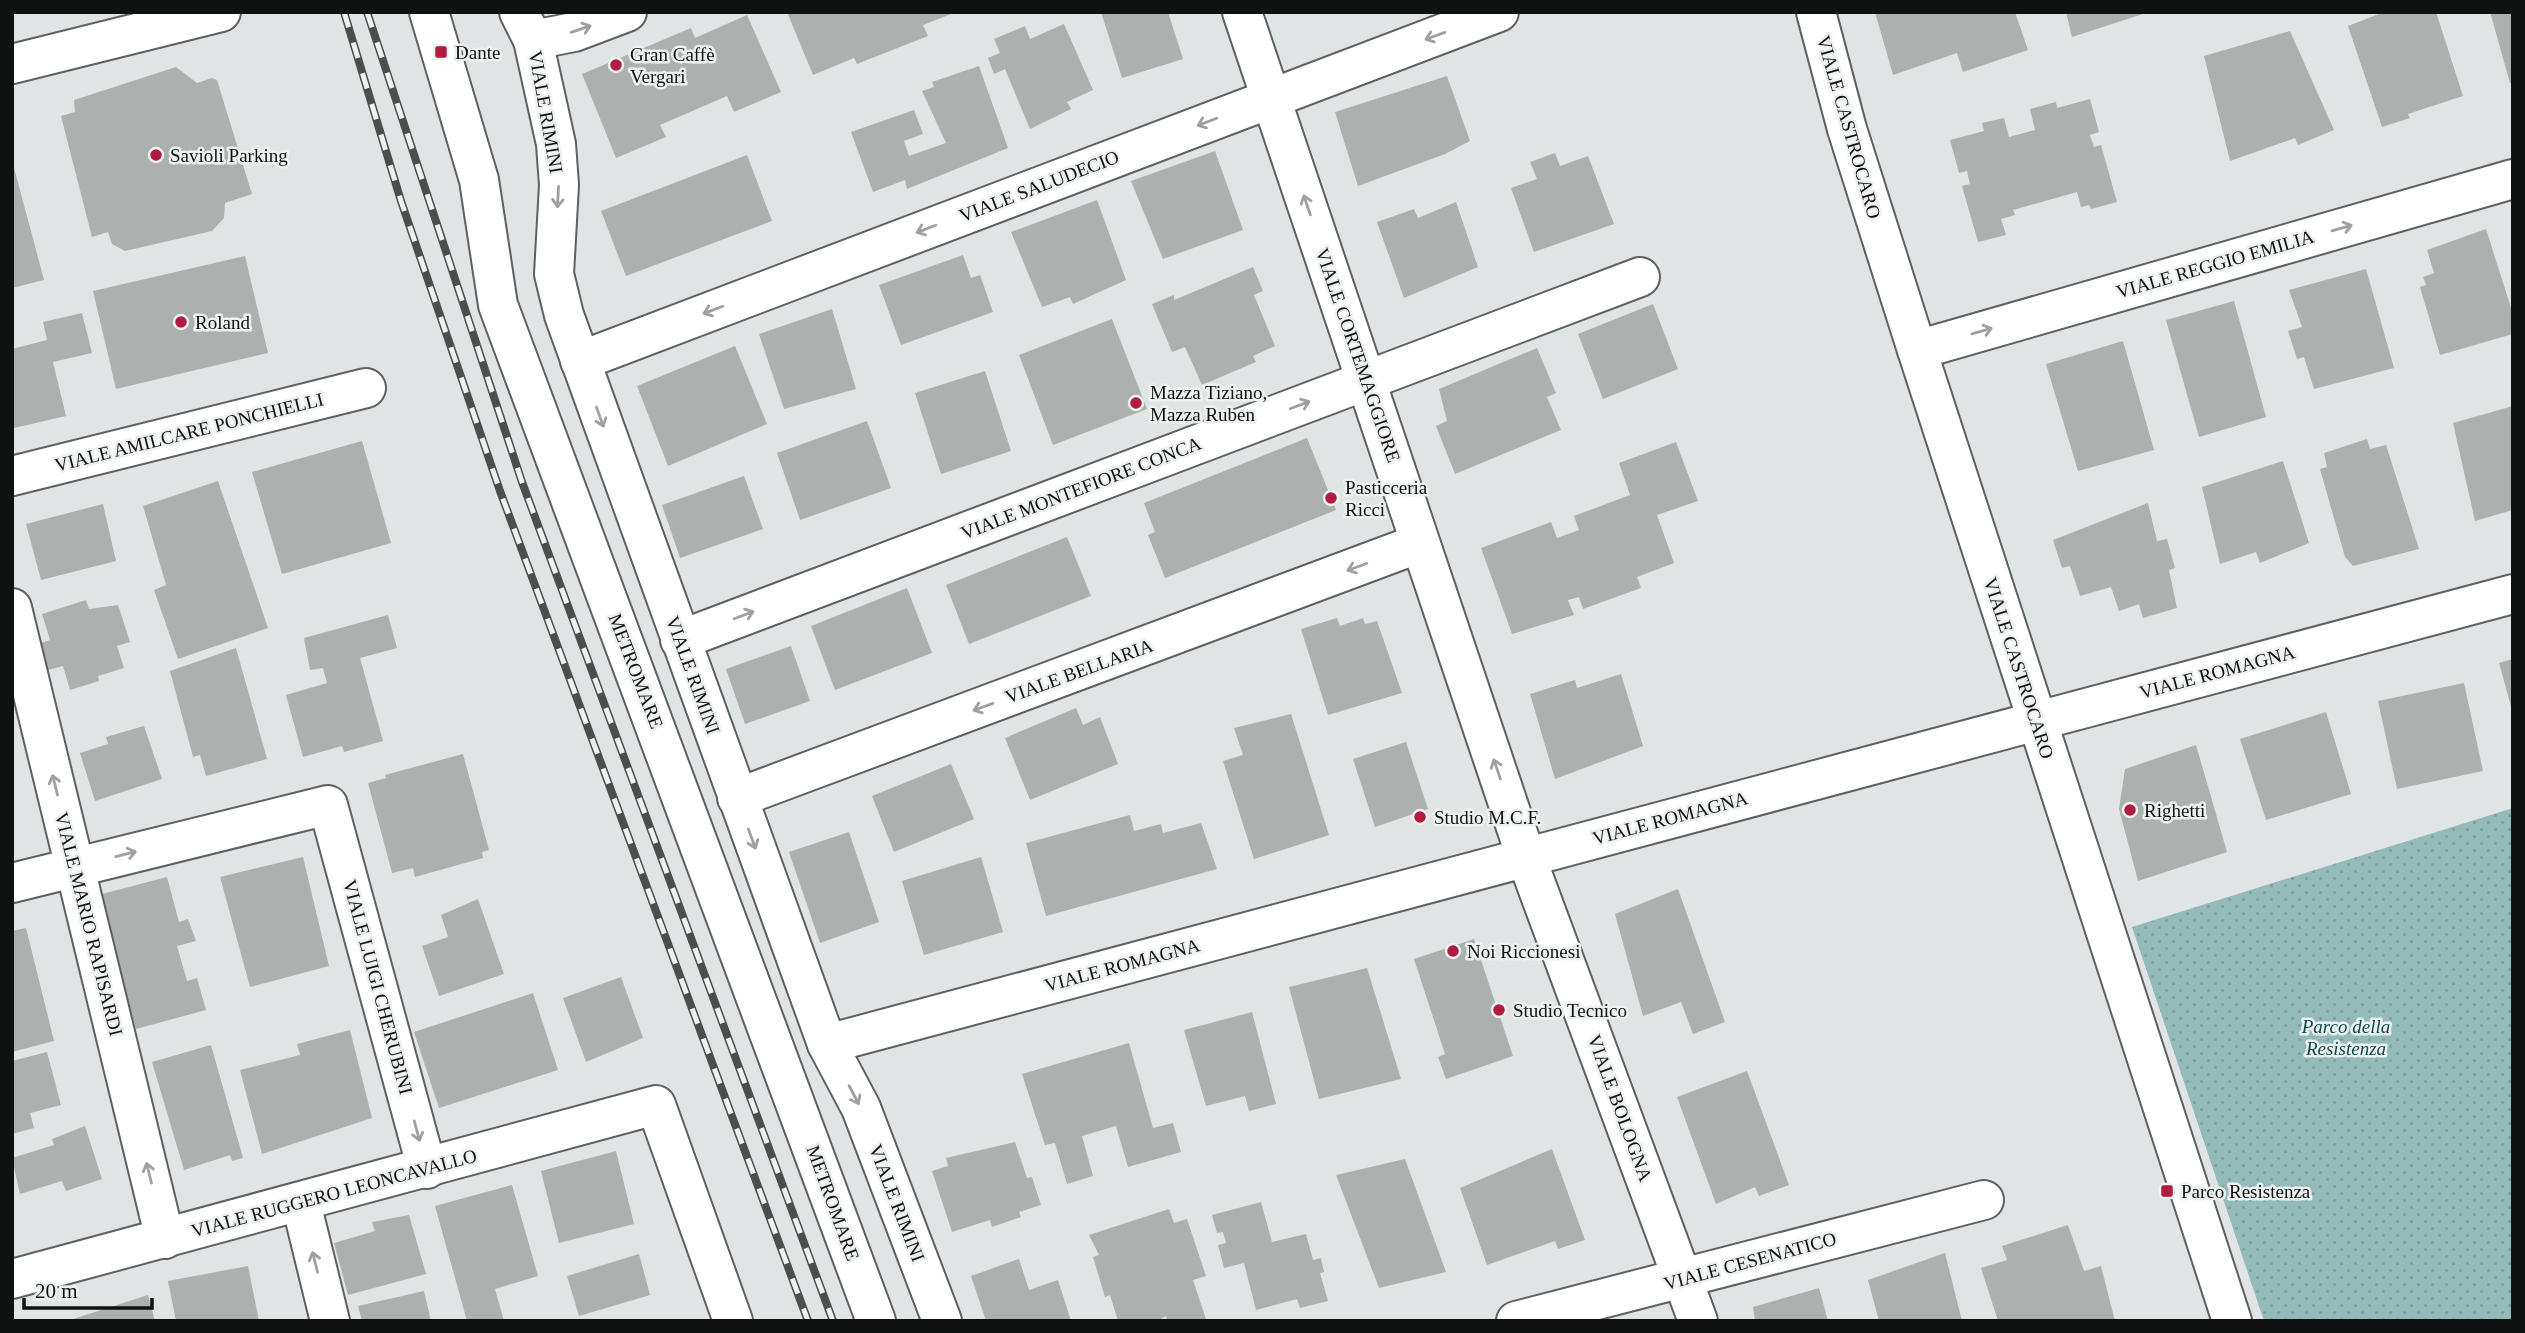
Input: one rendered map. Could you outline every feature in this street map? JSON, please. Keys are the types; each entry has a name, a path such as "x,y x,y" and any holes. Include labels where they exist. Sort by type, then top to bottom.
{"street":[{"path":"12,64 141,22 221,12"},
{"path":"526,26 574,32 627,12"},
{"name":"VIALE CORTEMAGGIORE","path":"1242,12 1526,857"},
{"name":"VIALE SALUDECIO","path":"580,361 1499,12"},
{"name":"VIALE CASTROCARO","path":"1815,12 1847,129 1917,350 2232,1321"},
{"name":"METROMARE","path":"429,13 479,180 498,305 876,1321"},
{"name":"VIALE RIMINI","path":"526,26 556,144 559,185 554,274 580,361 827,1044 861,1108 942,1321"},
{"name":"VIALE REGGIO EMILIA","path":"1917,350 2513,179"},
{"name":"VIALE MONTEFIORE CONCA","path":"680,640 1640,277"},
{"name":"VIALE AMILCARE PONCHIELLI","path":"12,476 366,388"},
{"name":"VIALE BELLARIA","path":"737,798 1420,543"},
{"name":"VIALE ROMAGNA","path":"827,1044 2513,594"},
{"name":"VIALE MARIO RAPISARDI","path":"12,608 165,1239"},
{"name":"VIALE LUIGI CHERUBINI","path":"75,867 328,805 427,1169"},
{"name":"VIALE BOLOGNA","path":"1526,857 1698,1321"},
{"path":"12,883 75,867"},
{"name":"VIALE RUGGERO LEONCAVALLO","path":"12,1279 656,1105 733,1321"},
{"name":"VIALE CESENATICO","path":"1516,1321 1984,1200"},
{"path":"301,1203 330,1321"}],"green space":[{"name":"Parco della Resistenza","path":"2513,808 2513,1321 2264,1321 2132,927"}],"building":[{"path":"787,12 956,12 923,25 928,36 857,64 854,58 813,75"},
{"path":"1101,12 1168,12 1183,59 1122,78"},
{"path":"1875,12 2015,12 2028,50 1963,72 1957,53 1893,75"},
{"path":"2066,12 2145,12 2146,13 2072,37"},
{"path":"2384,12 2436,12 2463,96 2408,114 2410,118 2382,127 2348,26"},
{"path":"2490,12 2513,12 2513,82 2510,83"},
{"path":"747,15 781,92 734,112 727,96 660,125 666,137 616,158 582,74 691,28 695,38"},
{"path":"1064,24 1093,90 1067,102 1071,109 1030,129 1005,69 994,74 988,58 1000,53 994,39 1025,26 1030,39"},
{"path":"2290,31 2334,130 2298,145 2295,138 2230,161 2204,56"},
{"path":"979,66 1008,148 907,189 905,180 873,192 851,132 914,110 923,134 904,141 909,156 946,143 922,91 934,87 932,82"},
{"name":"Savioli Parking","path":"176,67 197,83 212,78 217,80 252,194 225,203 224,218 212,231 125,251 112,244 108,232 92,237 61,116 75,112 74,100"},
{"path":"1447,76 1470,141 1445,154 1358,186 1335,112"},
{"path":"2090,99 2099,132 2090,135 2094,147 2101,145 2117,202 2091,209 2089,205 2081,207 2077,192 2013,210 2015,215 2001,219 2006,235 1978,242 1962,186 1970,184 1967,171 1959,173 1950,140 1984,131 1982,123 2004,118 2009,137 2035,130 2030,109 2056,102 2057,108"},
{"path":"1215,151 1243,230 1163,259 1131,181"},
{"path":"1555,153 1560,166 1588,156 1614,224 1534,252 1511,188 1537,179 1530,162"},
{"path":"747,155 772,221 626,276 601,211"},
{"path":"12,160 44,280 12,288"},
{"path":"1097,200 1126,280 1073,304 1070,297 1042,307 1011,232"},
{"path":"1456,202 1478,267 1404,298 1377,222 1414,209 1418,218"},
{"path":"2486,229 2513,314 2513,334 2440,355 2420,287 2426,285 2423,277 2434,273 2427,250"},
{"path":"963,255 971,278 980,275 993,312 901,345 879,285"},
{"name":"Roland","path":"245,256 268,353 116,389 93,291"},
{"path":"1253,267 1263,291 1254,295 1275,346 1253,356 1256,362 1202,385 1185,347 1172,352 1152,304 1174,295 1174,300"},
{"path":"2366,269 2394,368 2314,389 2304,357 2297,359 2288,331 2302,327 2289,290"},
{"path":"2234,301 2266,417 2199,437 2166,320"},
{"path":"1653,304 1678,369 1603,399 1578,334"},
{"path":"832,309 856,389 784,409 759,334"},
{"path":"82,313 92,353 53,362 66,416 14,428 12,349 47,340 43,322"},
{"path":"1112,319 1147,409 1053,445 1019,355"},
{"path":"2123,341 2154,450 2078,471 2046,364"},
{"path":"735,346 767,424 668,466 637,386"},
{"path":"1537,348 1556,393 1547,397 1561,430 1455,474 1436,426 1447,421 1439,389"},
{"path":"985,371 1011,451 941,474 915,393"},
{"path":"2513,406 2513,510 2475,521 2453,423"},
{"path":"867,421 891,488 800,520 777,453"},
{"path":"1307,438 1336,510 1165,578 1148,535 1155,532 1144,503"},
{"path":"2367,439 2370,449 2386,445 2419,549 2353,566 2345,557 2320,469 2327,467 2324,453"},
{"path":"362,441 391,543 282,574 252,472"},
{"path":"1676,442 1698,501 1657,515 1674,563 1637,577 1641,588 1583,609 1579,597 1568,600 1574,615 1512,634 1481,548 1551,522 1557,538 1579,530 1574,516 1630,495 1619,463"},
{"path":"2283,461 2309,543 2260,563 2256,552 2220,564 2202,487"},
{"path":"744,476 763,529 680,558 662,505"},
{"path":"218,481 268,628 178,659 154,590 166,585 143,506"},
{"path":"2148,503 2157,541 2167,539 2175,568 2169,570 2177,608 2143,618 2139,604 2119,611 2111,587 2080,596 2070,566 2062,568 2053,540"},
{"path":"103,504 116,561 41,580 26,524"},
{"path":"1067,537 1091,596 969,644 946,585"},
{"path":"907,588 932,653 835,690 811,626"},
{"path":"86,600 89,609 118,605 130,642 117,646 124,668 98,676 99,681 70,690 63,666 48,670 41,643 50,640 42,614"},
{"path":"388,615 397,648 360,658 383,741 344,752 342,746 303,757 286,695 327,683 323,668 310,670 304,638"},
{"path":"1337,618 1340,626 1363,618 1365,624 1377,621 1402,693 1328,715 1301,629"},
{"path":"791,646 810,701 745,724 726,669"},
{"path":"236,648 267,759 206,776 200,755 193,757 170,671"},
{"path":"2513,659 2513,710 2512,710 2499,663"},
{"path":"1621,674 1643,746 1555,779 1530,694 1575,680 1577,688"},
{"path":"2464,683 2483,771 2397,789 2378,701"},
{"path":"1076,708 1083,725 1100,717 1118,764 1030,800 1005,738"},
{"path":"2326,712 2351,794 2266,820 2240,739"},
{"path":"1291,714 1329,835 1254,859 1223,761 1243,755 1234,728"},
{"path":"144,726 162,779 95,801 80,753 108,744 106,737"},
{"path":"1406,742 1428,809 1375,827 1353,759"},
{"path":"2196,745 2227,852 2138,881 2119,809 2125,769"},
{"path":"463,754 489,850 482,852 483,858 415,877 413,868 392,873 368,783 386,778 385,775"},
{"path":"951,764 974,819 894,852 872,796"},
{"path":"1130,815 1134,831 1161,824 1163,833 1201,823 1217,869 1046,916 1026,843"},
{"path":"849,832 879,922 820,943 789,852"},
{"path":"303,857 329,966 250,987 220,877"},
{"path":"981,857 1003,932 924,955 902,881"},
{"path":"167,877 179,922 188,919 196,941 177,946 187,981 197,978 206,1010 136,1029 98,895"},
{"path":"1678,889 1725,1022 1693,1034 1681,1002 1643,1016 1615,914"},
{"path":"478,899 504,974 439,996 422,946 448,937 441,915"},
{"path":"26,928 54,1041 12,1052 12,931"},
{"path":"1474,939 1513,1056 1446,1079 1438,1057 1445,1054 1414,959"},
{"path":"1367,968 1401,1079 1319,1099 1289,987"},
{"path":"621,977 643,1038 586,1062 563,998"},
{"path":"533,993 558,1070 439,1108 414,1032"},
{"path":"1252,1012 1276,1104 1249,1111 1245,1096 1206,1106 1184,1030"},
{"path":"350,1030 372,1118 262,1154 240,1070 300,1055 297,1044"},
{"path":"1129,1043 1153,1128 1173,1123 1181,1152 1128,1167 1116,1126 1082,1136 1093,1176 1067,1184 1055,1143 1045,1145 1022,1074"},
{"path":"211,1045 243,1158 232,1161 230,1155 184,1170 152,1062"},
{"path":"47,1052 61,1105 30,1113 34,1128 12,1134 12,1061"},
{"path":"1747,1071 1789,1185 1759,1196 1755,1187 1716,1204 1677,1097"},
{"path":"85,1126 102,1179 66,1191 62,1181 20,1194 12,1158 54,1145 52,1139"},
{"path":"1015,1142 1027,1178 1032,1177 1041,1205 1019,1212 1021,1217 992,1227 990,1220 952,1232 932,1171 948,1166 946,1158"},
{"path":"1552,1149 1585,1240 1558,1249 1555,1241 1487,1265 1460,1188"},
{"path":"616,1151 634,1224 559,1243 541,1171"},
{"path":"1405,1159 1446,1272 1379,1288 1336,1175"},
{"path":"512,1185 538,1276 495,1289 504,1321 467,1321 435,1206"},
{"path":"1261,1202 1272,1242 1306,1234 1313,1260 1321,1258 1324,1272 1320,1273 1328,1301 1300,1308 1297,1299 1256,1310 1244,1263 1224,1268 1218,1245 1226,1243 1223,1232 1217,1233 1212,1215"},
{"path":"1169,1209 1174,1223 1187,1219 1206,1276 1193,1280 1206,1319 1167,1321 1166,1316 1157,1321 1118,1321 1110,1295 1105,1297 1093,1257 1099,1255 1089,1235"},
{"path":"409,1215 426,1274 348,1295 334,1243 375,1231 372,1222"},
{"path":"2068,1225 2084,1271 2101,1266 2115,1321 1998,1321 1981,1268 2007,1260 2002,1246"},
{"path":"1945,1253 1962,1321 1879,1321 1868,1280"},
{"path":"639,1254 650,1295 579,1316 567,1276"},
{"path":"1019,1259 1029,1290 1058,1280 1071,1321 986,1321 971,1276"},
{"path":"248,1266 259,1321 176,1321 168,1281"},
{"path":"1819,1288 1828,1321 1755,1321 1753,1307"},
{"path":"424,1291 431,1321 362,1321 358,1306"},
{"path":"148,1295 155,1321 70,1321 70,1320"}],"railway":[{"path":"344,12 401,201 500,491 808,1321"},
{"path":"367,12 522,482 833,1321"}],"place":[{"name":"Dante","path":"441,52"},
{"name":"Gran Caffè Vergari","path":"616,65"},
{"name":"Savioli Parking","path":"156,155"},
{"name":"Roland","path":"181,322"},
{"name":"Mazza Tiziano, Mazza Ruben","path":"1136,403"},
{"name":"Pasticceria Ricci","path":"1331,498"},
{"name":"Righetti","path":"2130,810"},
{"name":"Studio M.C.F.","path":"1420,817"},
{"name":"Noi Riccionesi","path":"1453,951"},
{"name":"Studio Tecnico","path":"1499,1010"},
{"name":"Parco Resistenza","path":"2167,1191"}]}
